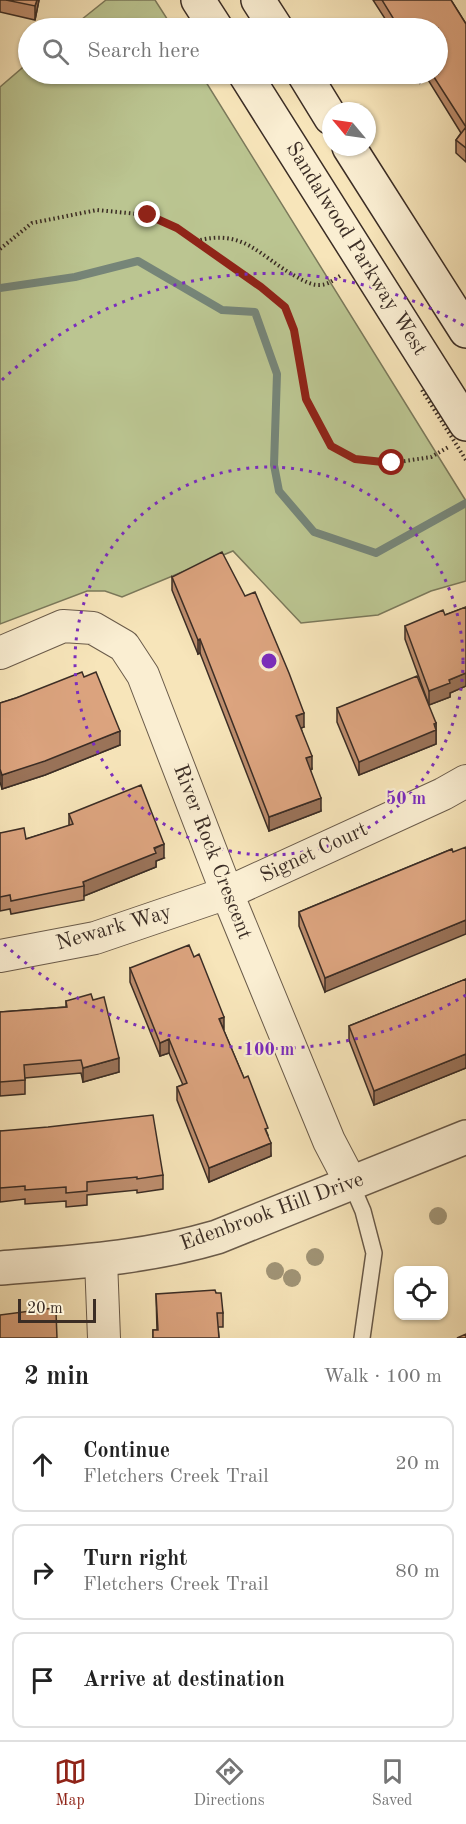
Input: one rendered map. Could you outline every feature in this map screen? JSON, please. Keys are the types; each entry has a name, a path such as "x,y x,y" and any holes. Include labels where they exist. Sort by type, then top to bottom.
{"main road":[{"path":"198,0 210,18"},
{"path":"258,0 270,18"},
{"name":"Sandalwood Parkway West","path":"251,84 429,383 466,424"},
{"path":"310,84 322,103"},
{"path":"355,156 466,331"},
{"name":"Edenbrook Hill Drive","path":"0,1268 100,1260 164,1251 217,1237 466,1137"}],"street":[{"name":"River Rock Crescent","path":"0,653 63,626 93,628 124,646 143,675 227,893 329,1141 351,1183"},
{"name":"Signet Court","path":"227,893 443,794 466,781"},
{"name":"Newark Way","path":"0,957 95,938 227,893"},
{"path":"100,1260 104,1338"}],"lane":[{"path":"351,1183 363,1210 374,1253 362,1338"}],"path":[{"path":"0,249 32,223 97,210 148,215 177,228 261,287 285,307 294,330 306,399 331,446 355,459 392,463 431,457"},
{"path":"195,241 213,236 229,237 244,242 288,272 315,285 329,283 348,272"},
{"path":"429,383 466,460"}],"green space":[{"path":"106,0 155,0 167,18 84,18"},
{"path":"18,72 18,84 207,84 466,501 466,581 431,591 378,615 301,623 233,551 122,597 105,591 87,591 0,624 0,87"}],"building":[{"path":"6,0 37,0 35,6"},
{"path":"382,0 451,0 466,24 466,127 438,84 448,84 448,18 393,18"},
{"path":"466,127 466,148 456,140"},
{"path":"222,552 245,596 255,592 289,673 304,713 296,716 312,756 306,758 321,798 269,817 200,639 198,640 172,577"},
{"path":"466,607 466,673 449,680 450,683 429,691 405,626 443,610 445,615"},
{"path":"82,672 84,677 96,672 120,731 45,761 2,775 0,769 0,703"},
{"path":"417,676 436,723 434,724 436,730 359,762 337,708"},
{"path":"141,785 164,844 154,848 156,853 83,882 84,886 11,901 10,895 0,897 0,833 24,828 26,839 73,824 69,814"},
{"path":"466,847 466,920 325,978 299,912 452,849 453,852"},
{"path":"189,945 194,957 199,954 224,1017 219,1019 244,1078 248,1076 268,1128 265,1129 271,1143 209,1168 177,1087 187,1083 169,1039 160,1043 130,968"},
{"path":"466,979 466,1054 374,1091 349,1026"},
{"path":"91,994 93,1000 104,997 119,1058 83,1068 81,1060 24,1065 25,1080 0,1082 0,1012 67,1007 66,1001"},
{"path":"153,1115 163,1175 87,1182 87,1191 66,1193 66,1187 25,1190 25,1186 0,1188 0,1131"},
{"path":"215,1290 216,1293 221,1293 223,1313 217,1313 219,1338 153,1338 153,1330 158,1330 156,1294"},
{"path":"53,1308 53,1312 56,1312 57,1338 0,1338 0,1315"}],"waterway":[{"path":"0,288 75,277 138,261 222,310 255,312 277,374 274,465 279,491 314,532 376,553 466,503"}],"route":[{"path":"148,215 177,228 261,287 285,307 294,330 306,399 331,446 355,459 392,463"}]}
